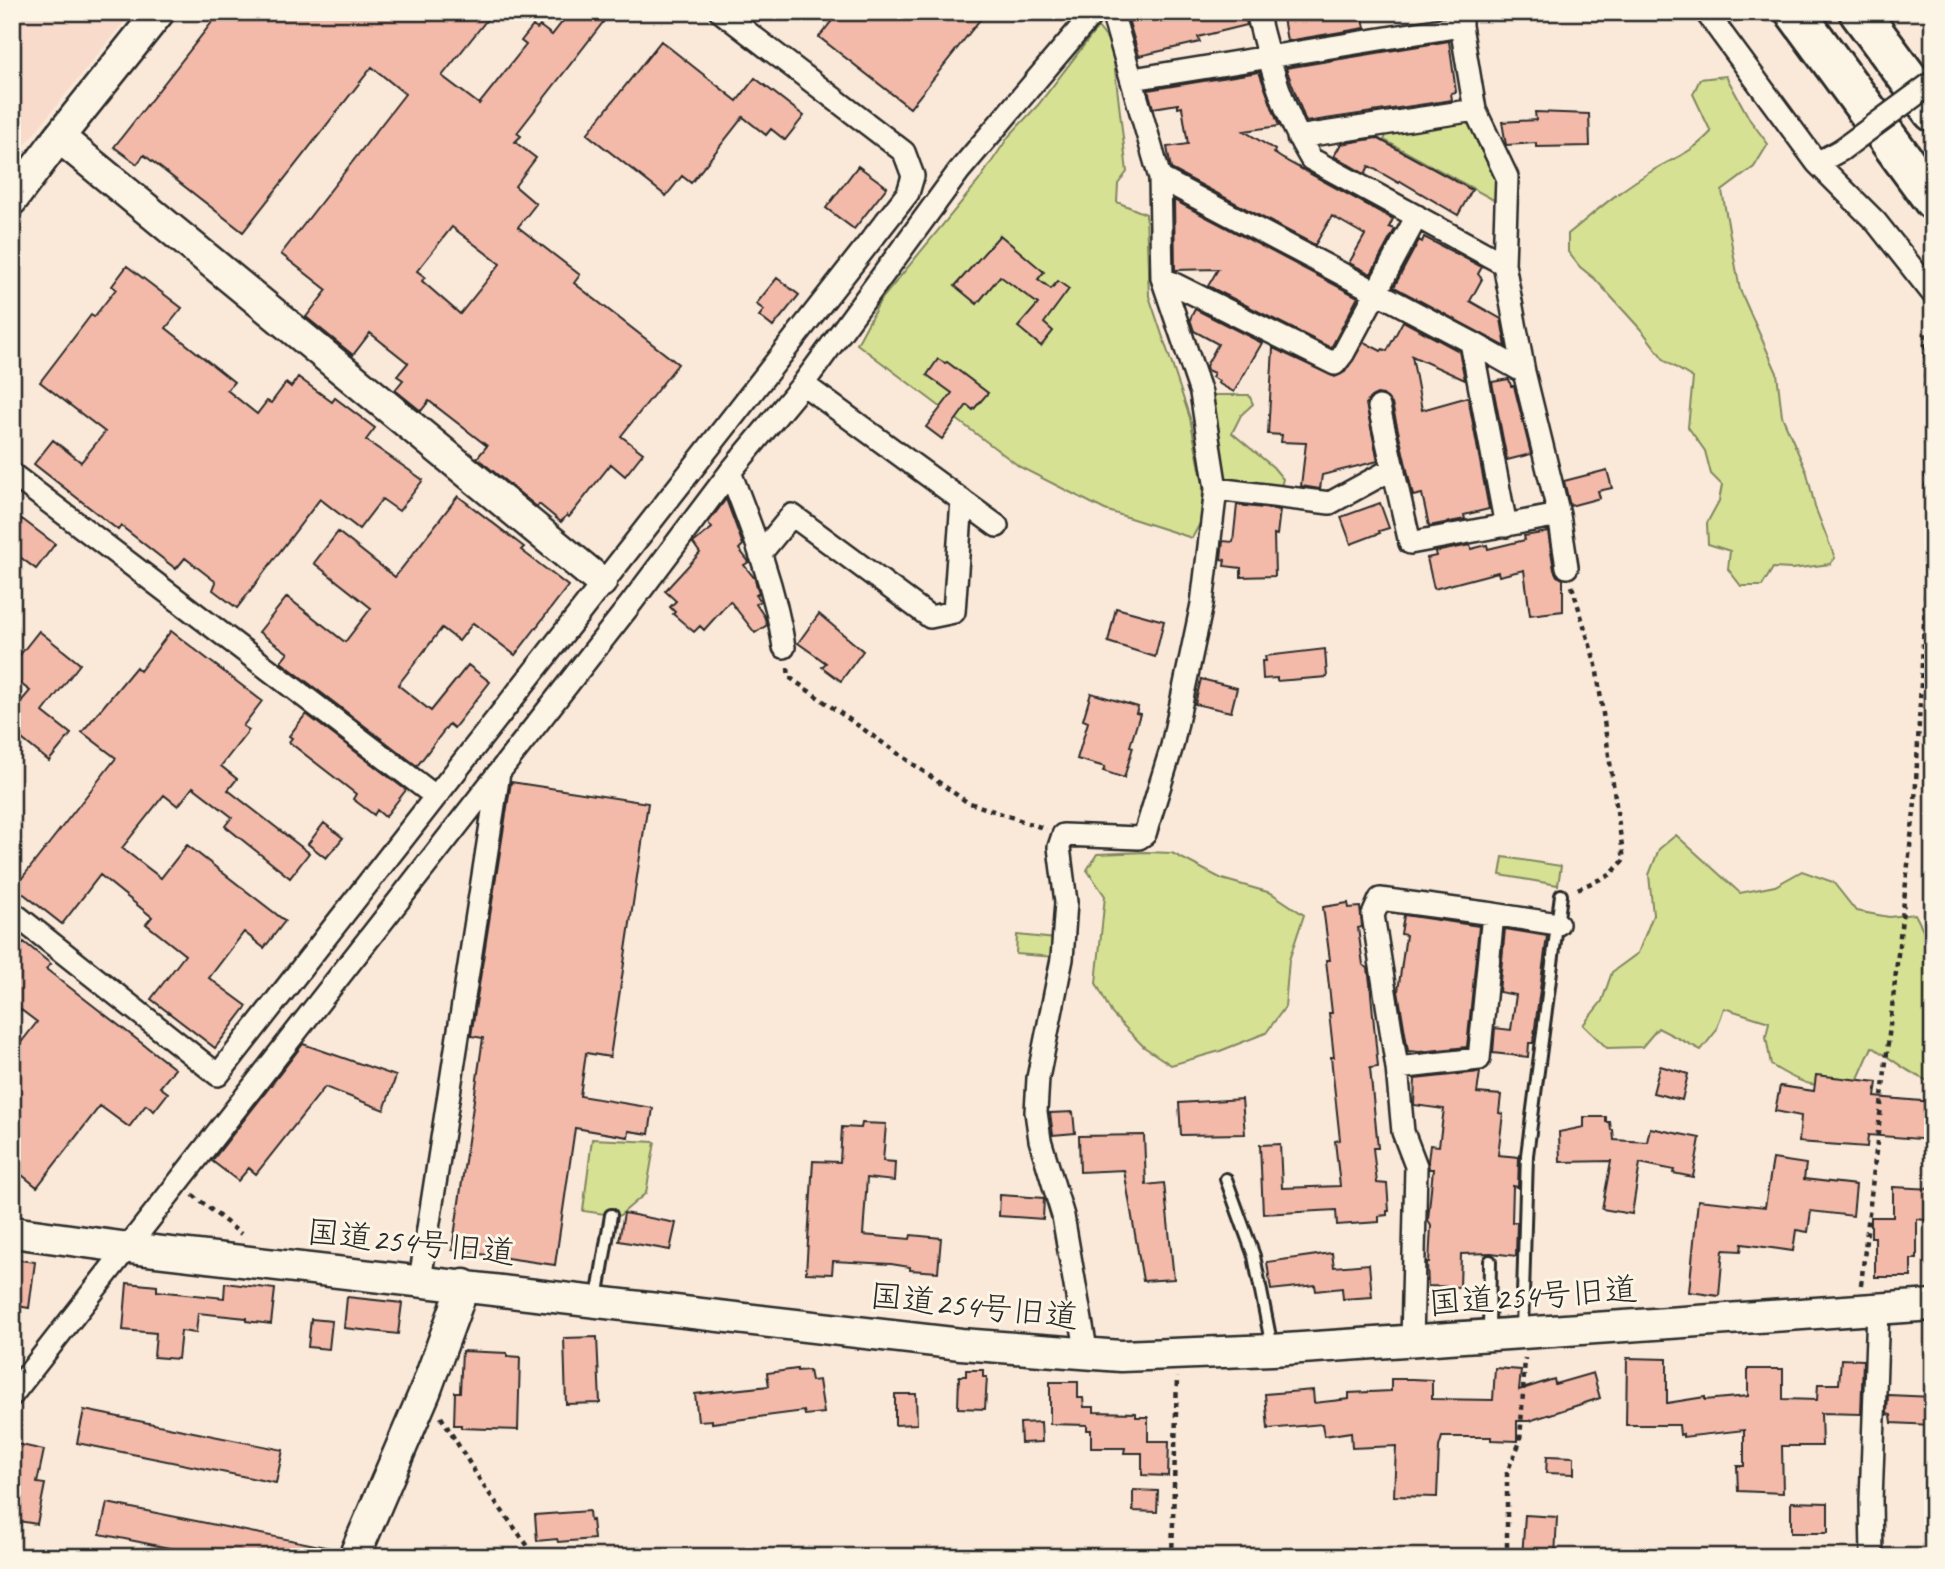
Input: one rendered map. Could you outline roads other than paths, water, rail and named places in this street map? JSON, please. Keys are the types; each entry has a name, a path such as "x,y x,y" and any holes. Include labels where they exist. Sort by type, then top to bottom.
{"highway":[{"path":"1796,12 1933,200"},
{"path":"1859,12 1933,112"}],"street":[{"path":"12,200 159,12"},
{"path":"12,912 218,1075 601,582 908,193 913,176 904,152 721,12"},
{"path":"12,1395 629,606 730,472 803,384 959,172 1094,12"},
{"path":"1087,1355 1063,1216 1040,1140 1036,1112 1038,1078 1062,958 1066,902 1059,847 1063,835 1139,838 1145,834 1172,746 1202,604 1216,489 1201,393 1162,278 1160,177 1112,12"},
{"path":"1256,12 1268,57 1298,137 1311,159 1504,264"},
{"path":"1706,12 1817,163 1876,222 1933,294"},
{"path":"1133,79 1268,57 1461,19 1475,110 1507,177 1504,264 1524,372 1559,515 1567,567"},
{"path":"1817,163 1841,150 1933,82"},
{"path":"1298,137 1475,110"},
{"path":"59,137 629,606"},
{"path":"1160,177 1524,372"},
{"path":"1162,278 1335,364 1417,216"},
{"path":"1471,342 1506,526"},
{"path":"803,384 997,526"},
{"path":"1379,407 1410,543 1559,515"},
{"path":"1216,489 1330,503 1394,468"},
{"path":"730,472 760,554 780,622 784,647"},
{"path":"12,474 435,796"},
{"path":"760,554 792,515 930,617 954,612 962,500"},
{"path":"421,1280 500,771"},
{"path":"1412,1342 1416,1166 1403,1132 1397,1068 1373,915 1380,899 1558,924"},
{"path":"1397,1068 1479,1059 1493,914"},
{"name":"国道254号旧道","path":"12,1232 129,1248 961,1344 1087,1355 1178,1355 1412,1342 1933,1306"},
{"path":"354,1557 425,1392 464,1285"},
{"path":"1868,1310 1872,1557"}],"lane":[{"path":"1522,1333 1527,1156 1561,895"},
{"path":"1226,1179 1254,1256 1272,1350"},
{"path":"597,1300 611,1215"},
{"path":"1489,1336 1490,1261"}]}
